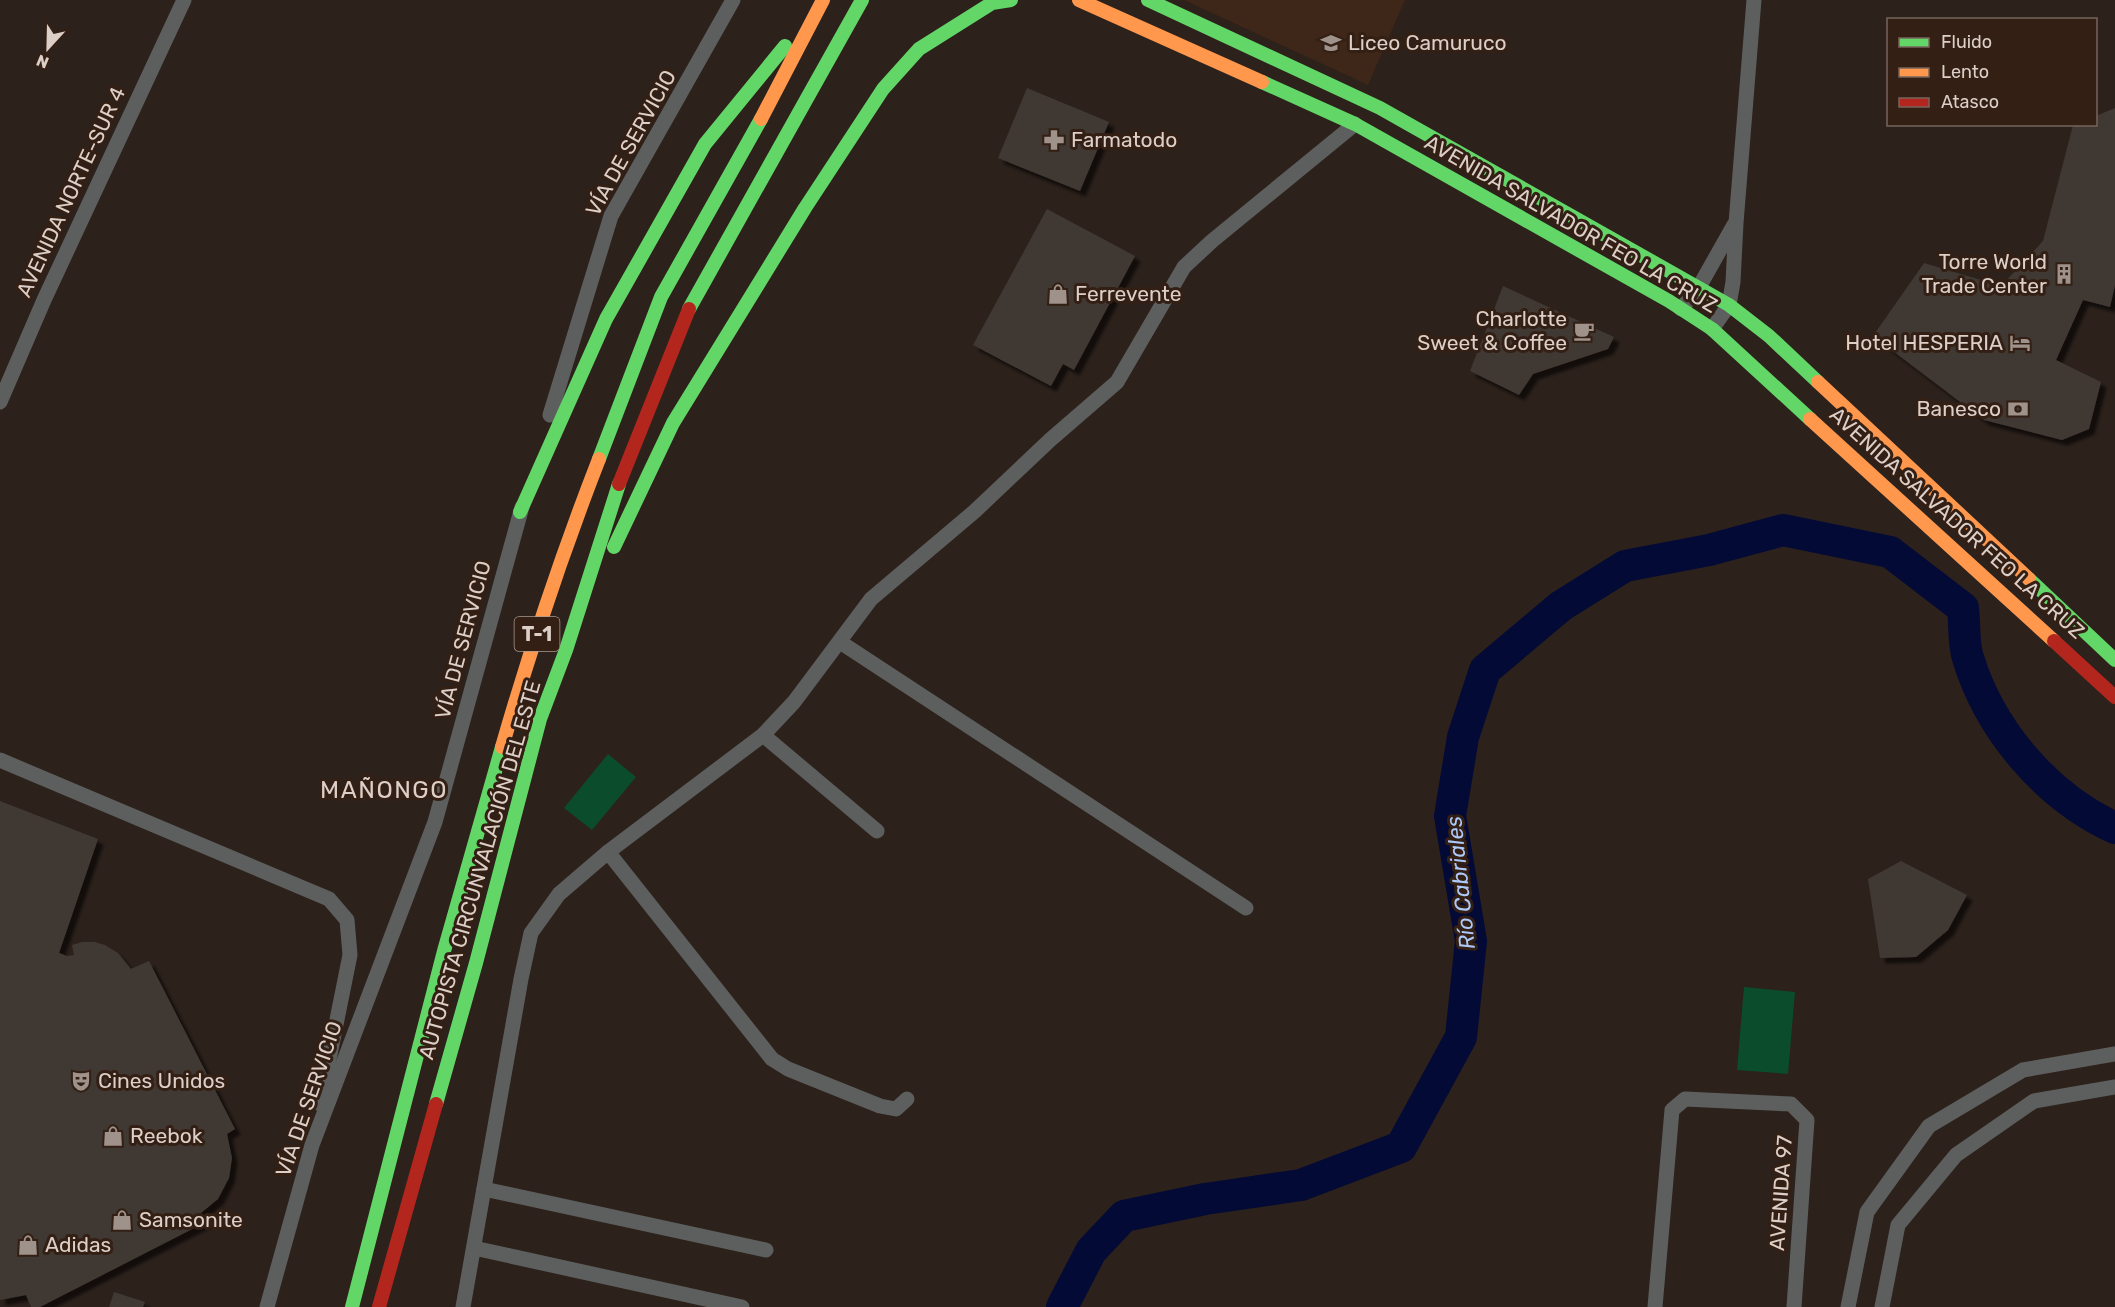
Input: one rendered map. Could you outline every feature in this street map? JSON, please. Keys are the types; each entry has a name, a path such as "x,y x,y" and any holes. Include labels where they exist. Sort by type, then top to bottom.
{"main road":[{"path":"520,512 606,319 705,144 823,0"},
{"name":"AUTOPISTA CIRCUNVALACIÓN DEL ESTE","path":"352,1307 448,940 518,693 571,531 661,297 755,131 823,0"},
{"name":"AUTOPISTA CIRCUNVALACIÓN DEL ESTE","path":"379,1307 476,963 540,720 566,650 621,478 688,309 862,0"},
{"path":"566,650 673,423 883,89 919,49 992,1 1011,0"},
{"name":"AVENIDA SALVADOR FEO LA CRUZ","path":"1079,0 1355,124 1681,309 1712,329 2115,697"},
{"name":"AVENIDA SALVADOR FEO LA CRUZ","path":"1148,0 1380,108 1729,305 1769,336 2115,660"}],"street":[{"name":"AVENIDA NORTE-SUR 4","path":"0,402 69,245 184,0"},
{"name":"VÍA DE SERVICIO","path":"267,1307 312,1145 435,822 520,512 611,216 733,0"},
{"path":"1712,329 1729,305 1733,282 1754,0"},
{"path":"463,1307 531,933 559,894 608,852 763,735 794,702 871,599 975,511 1050,440 1117,382 1184,267 1212,241 1355,124"},
{"path":"1681,309 1699,287 1736,223"},
{"path":"840,642 1246,908"},
{"path":"763,735 877,831"},
{"path":"0,760 329,899 347,920 350,955 312,1145"},
{"path":"608,852 772,1059 788,1069 880,1106 896,1109 907,1099"},
{"path":"1848,1307 1868,1212 1929,1126 2023,1070 2115,1054"},
{"path":"1882,1307 1898,1225 1956,1155 2034,1101 2115,1087"},
{"name":"AVENIDA 97","path":"1655,1307 1672,1110 1685,1099 1791,1104 1807,1120 1794,1307"},
{"path":"484,1190 766,1250"},
{"path":"474,1248 742,1307"}],"shaded area":[{"name":"Liceo Camuruco","path":"1184,0 1405,0 1368,85"}],"green space":[{"path":"608,754 636,777 592,830 564,808"},
{"path":"1744,987 1795,992 1788,1074 1737,1070"}],"building":[{"name":"Farmatodo","path":"1027,88 1109,122 1080,191 998,158"},
{"name":"Torre World Trade Center","path":"2115,108 2115,285 2110,307 2083,300 2056,360 2101,382 2089,429 2062,440 1984,420 1873,336 1924,263 2001,286 2043,241 2073,126 2097,126 2097,116"},
{"path":"1047,209 1135,256 1074,370 1063,364 1051,386 973,345"},
{"path":"1503,286 1614,337 1608,349 1533,374 1519,395 1470,371"},
{"path":"0,801 98,839 59,953 67,956 74,955 72,945 95,942 118,953 131,969 149,961 235,1129 227,1134 232,1158 229,1178 218,1199 201,1213 206,1222 40,1307 31,1307 26,1295 0,1300"},
{"path":"1901,861 1967,895 1948,930 1916,957 1880,958 1868,879"},
{"path":"114,1292 145,1302 143,1307 109,1307"}],"waterway":[{"name":"Río Cabriales","path":"1062,1307 1091,1251 1124,1216 1205,1199 1301,1185 1401,1147 1461,1037 1471,941 1450,816 1463,737 1485,670 1561,606 1625,566 1709,550 1783,530 1890,552 1963,608 1966,652 1978,685 2006,735 2024,758 2066,798 2115,828"}],"traffic: fast":[{"path":"689,309 862,0"},
{"path":"614,547 673,423 805,208 883,89 919,49 992,3 1011,0"},
{"path":"1148,0 1380,108 1729,305 1769,336 1818,382"},
{"path":"520,512 606,319 705,144 785,46"},
{"path":"1262,82 1355,124 1669,301 1712,329 1810,419"},
{"path":"599,459 661,297 761,119"},
{"path":"436,1104 476,963 540,719 566,650 619,484"},
{"path":"2029,579 2115,660"},
{"path":"352,1307 444,951 502,747"}],"traffic: slow":[{"path":"761,119 823,0"},
{"path":"1079,0 1262,82"},
{"path":"1818,382 2029,579"},
{"path":"1810,419 2054,641"},
{"path":"502,747 547,602 599,459"}],"traffic: jam":[{"path":"619,484 689,309"},
{"path":"2054,641 2115,697"},
{"path":"379,1307 436,1104"}],"place":[{"name":"Liceo Camuruco","path":"1331,43"},
{"name":"Farmatodo","path":"1054,140"},
{"name":"Torre World Trade Center","path":"2064,274"},
{"name":"Ferrevente","path":"1058,294"},
{"name":"Charlotte Sweet & Coffee","path":"1584,331"},
{"name":"Hotel HESPERIA","path":"2020,343"},
{"name":"Banesco","path":"2018,409"},
{"name":"Cines Unidos","path":"81,1081"},
{"name":"Reebok","path":"113,1136"},
{"name":"Samsonite","path":"122,1220"},
{"name":"Adidas","path":"28,1245"}],"district":[{"name":"MAÑONGO","path":"384,790"}]}
